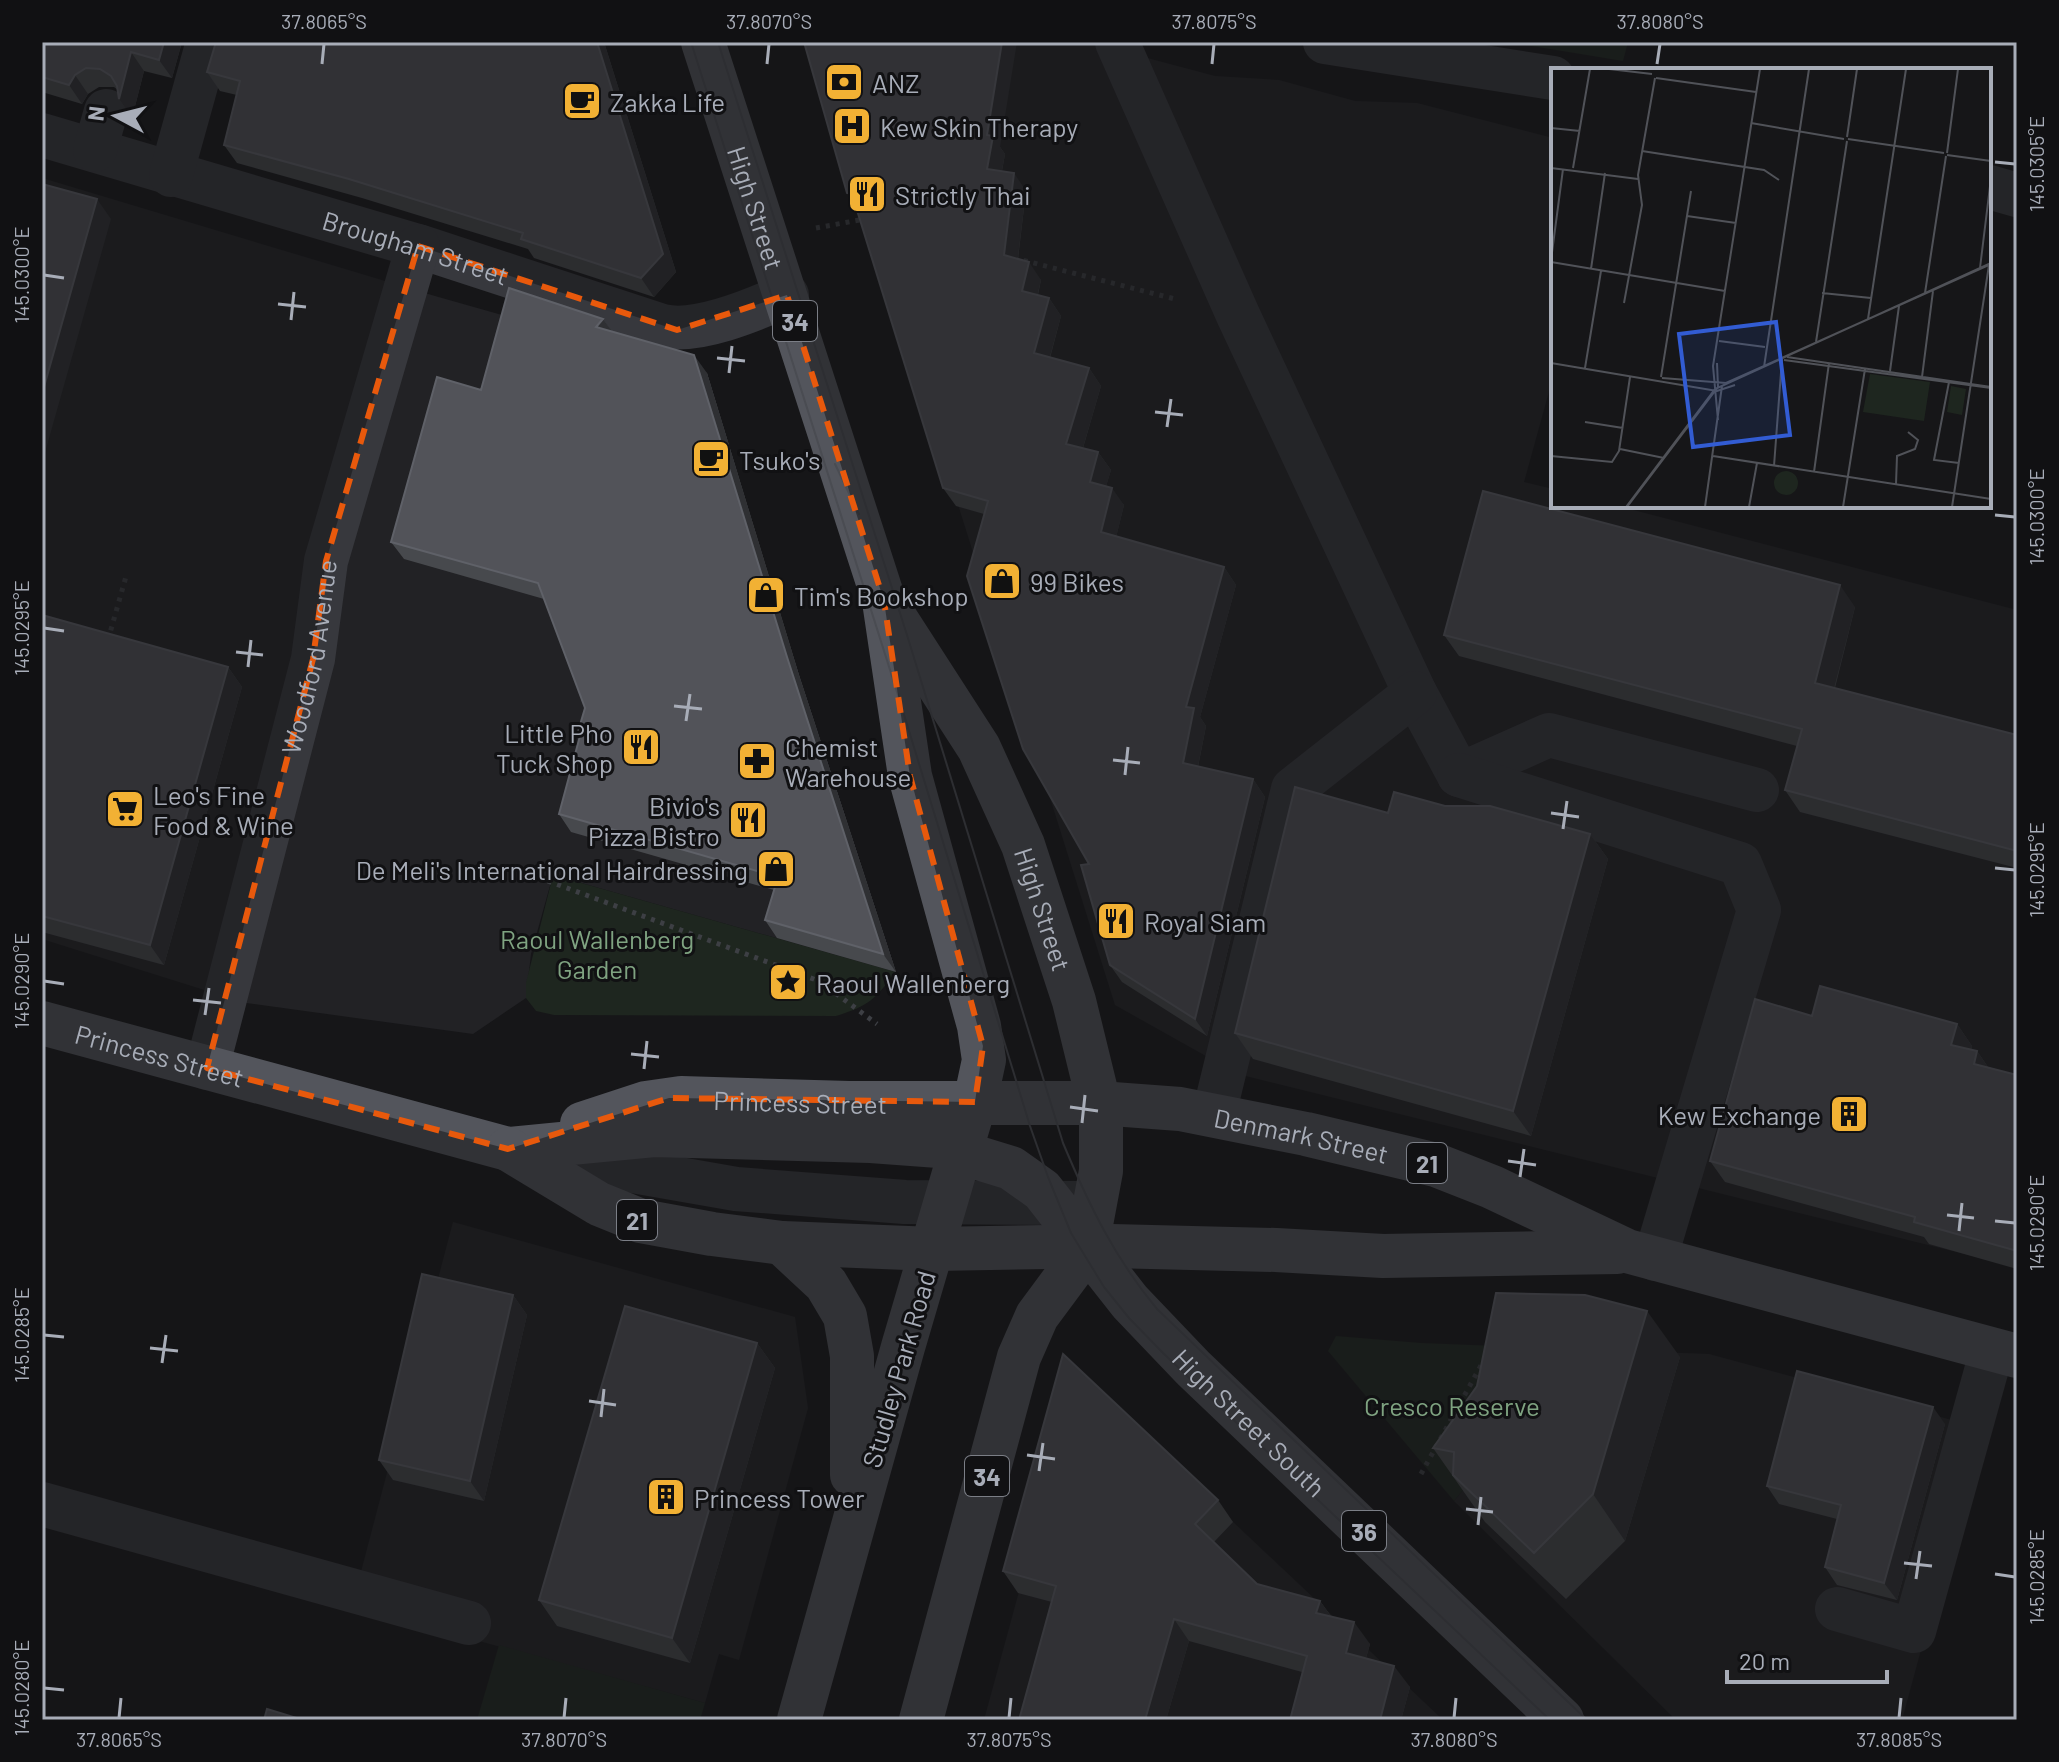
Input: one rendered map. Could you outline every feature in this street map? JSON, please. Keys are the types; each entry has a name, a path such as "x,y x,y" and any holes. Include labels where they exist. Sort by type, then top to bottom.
{"main road":[{"name":"High Street","path":"703,42 884,601 916,801 979,1026 984,1060 933,1249"},
{"name":"High Street","path":"884,601 960,714 1001,794 1036,879 1074,1001 1099,1103 1101,1171 1085,1246"},
{"name":"Princess Street","path":"42,1023 508,1149 599,1204 641,1221 782,1243 933,1249 1085,1246"},
{"name":"Princess Street","path":"508,1149 669,1098 849,1103 1099,1103"},
{"name":"Denmark Street","path":"1099,1103 1214,1114 1436,1165 1641,1255 2005,1353"},
{"name":"Princess Street","path":"508,1149 631,1137 689,1135 880,1141 939,1146 997,1162 1021,1173 1053,1203"},
{"name":"High Street South","path":"1053,1203 1130,1302 1193,1368 1562,1720"},
{"path":"782,1243 826,1284 838,1301 849,1330 852,1356 853,1524"},
{"name":"Denmark Street","path":"1085,1246 1276,1250 1383,1256 1641,1255"},
{"name":"34","path":"921,1720 1019,1357 1037,1316 1080,1258 1085,1246"},
{"name":"Studley Park Road","path":"799,1720 933,1249"}],"street":[{"path":"171,175 208,42"},
{"path":"1117,42 1238,315 1415,693 1459,775 1740,864 1750,887 1759,910 1641,1255"},
{"path":"1325,42 1551,78"},
{"name":"Brougham Street","path":"42,135 101,130 171,175 418,246 677,330 703,326 787,295"},
{"path":"1991,188 2017,195"},
{"name":"Woodford Avenue","path":"207,1068 313,659 326,561 418,246"},
{"path":"1214,1114 1293,789 1415,693"},
{"path":"1459,775 1549,735 1757,790"},
{"path":"508,1149 736,1189 947,1204 1096,1204"},
{"path":"1837,1609 1914,1631 2005,1353"},
{"path":"42,1504 469,1623"}],"path":[{"path":"769,239 779,234 864,219 879,223"},
{"path":"1013,258 1238,315"},
{"path":"106,649 127,573"},
{"path":"529,874 819,981 877,1024"},
{"path":"1421,1474 1489,1352"}],"highlighted area":[{"path":"418,246 677,330 787,295 884,601 910,776 983,1046 975,1102 669,1098 508,1149 207,1068 313,659 326,561"}],"shaded area":[{"path":"813,42 1087,42 1215,76 1279,80 1355,101 1417,103 1551,137 1551,384 1524,482 1551,489 1551,508 1626,508 2017,610 2017,1267 1238,1074 1115,1005"},
{"path":"42,178 435,296 707,373 789,644 896,972 553,875 531,954 526,998 473,1034 246,1003 42,939"},
{"path":"453,1222 795,1317 808,1408 739,1660 719,1654 705,1703 352,1606"},
{"path":"1524,1347 1709,1354 1981,1428 1902,1720 1676,1720 1454,1501 1509,1433"},
{"path":"1090,1387 1443,1720 984,1720 1074,1390"}],"green space":[{"path":"1508,42 1628,42 1623,61"},
{"name":"Raoul Wallenberg Garden","path":"553,875 896,972 870,1000 836,1016 554,1015 536,1011 526,998 526,983"},
{"name":"Cresco Reserve","path":"1336,1336 1524,1347 1510,1433 1454,1501 1328,1351"},
{"path":"499,1645 705,1703 700,1720 477,1720"}],"building":[{"path":"42,42 164,42 159,60 131,52 119,99 111,76 100,69 86,68 75,75 69,85 42,77"},
{"path":"216,42 597,42 663,254 641,278 521,239 523,233 349,179 224,145 240,81 207,72"},
{"path":"804,42 1002,42 987,135 993,136 987,169 1014,173 1004,255 1029,262 1022,291 1049,298 1034,353 1089,368 1066,444 1098,452 1090,482 1112,488 1101,532 1224,567 1186,707 1194,708 1183,763 1253,779 1195,1019 1110,965 1081,865 1089,864 1023,749 967,576 988,501 943,488 852,194 847,193"},
{"path":"42,184 97,199 42,394"},
{"path":"509,288 603,319 596,327 694,355 883,954 765,920 778,877 559,814 585,708 538,583 391,542 437,377 481,390"},
{"path":"1483,491 1840,585 1815,683 2017,735 2017,851 1785,790 1802,729 1444,635"},
{"name":"Leo's Fine Food & Wine","path":"42,615 228,667 150,945 42,916"},
{"path":"1295,787 1388,813 1394,792 1445,806 1490,806 1590,834 1513,1111 1235,1033"},
{"name":"Kew Exchange","path":"1820,986 1957,1024 1951,1045 1977,1051 1974,1064 2017,1075 2017,1251 1914,1222 1915,1217 1710,1161 1755,999 1812,1016"},
{"path":"422,1274 513,1295 470,1481 379,1460"},
{"path":"1496,1293 1585,1295 1647,1311 1593,1494 1534,1553 1453,1475 1454,1452 1433,1448 1477,1386"},
{"name":"Princess Tower","path":"625,1306 757,1343 672,1638 539,1600"},
{"path":"1063,1354 1218,1500 1195,1524 1257,1584 1320,1601 1316,1613 1354,1622 1346,1653 1394,1666 1380,1720 1290,1720 1307,1656 1174,1619 1145,1720 1019,1720 1056,1586 1003,1571"},
{"path":"1797,1371 1933,1407 1884,1583 1825,1567 1841,1505 1767,1486"},
{"path":"267,1709 303,1720 264,1720"}],"tram line":[{"path":"691,42 898,695 1030,1126 1071,1233 1104,1287 1163,1353 1550,1720"},
{"path":"718,42 907,635 1063,1143 1093,1209 1115,1250 1157,1309 1587,1720"},
{"path":"835,464 859,514"}],"place":[{"name":"ANZ","path":"844,82"},
{"name":"Zakka Life","path":"582,101"},
{"name":"Kew Skin Therapy","path":"852,126"},
{"name":"Strictly Thai","path":"867,194"},
{"name":"Tsuko's","path":"711,459"},
{"name":"99 Bikes","path":"1002,581"},
{"name":"Tim's Bookshop","path":"766,595"},
{"name":"Little Pho Tuck Shop","path":"641,747"},
{"name":"Chemist Warehouse","path":"757,761"},
{"name":"Leo's Fine Food & Wine","path":"125,809"},
{"name":"Bivio's Pizza Bistro","path":"748,820"},
{"name":"De Meli's International Hairdressing","path":"776,869"},
{"name":"Royal Siam","path":"1116,921"},
{"name":"Raoul Wallenberg","path":"788,982"},
{"name":"Kew Exchange","path":"1849,1114"},
{"name":"Princess Tower","path":"666,1497"}]}
